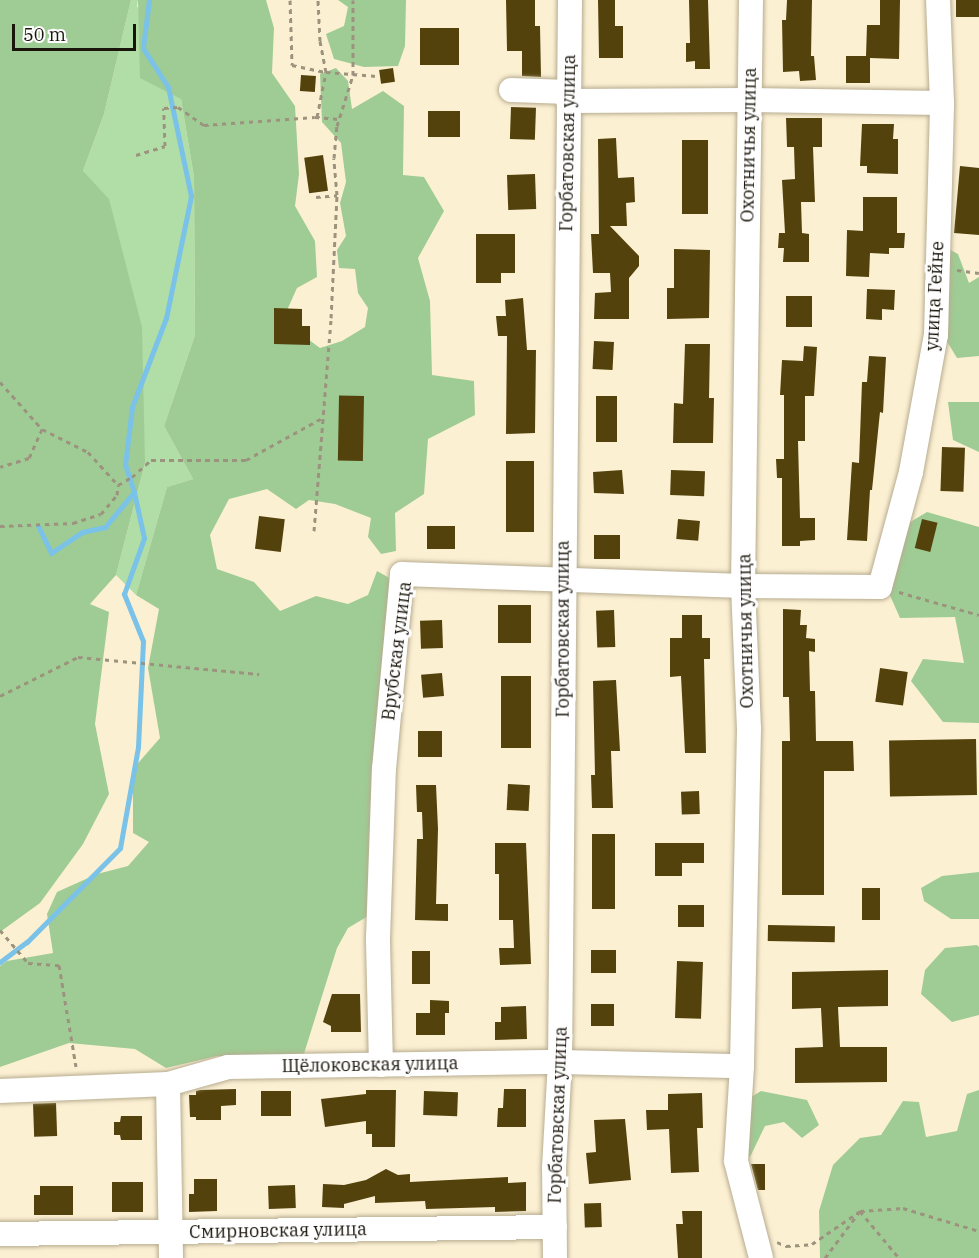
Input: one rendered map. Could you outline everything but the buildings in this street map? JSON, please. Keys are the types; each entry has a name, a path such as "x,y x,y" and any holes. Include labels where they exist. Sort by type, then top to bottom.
{"street":[{"name":"Горбатовская улица","path":"555,1258 554,1168 560,1062 570,0"},
{"name":"Охотничья улица","path":"751,0 744,586 749,729 742,1066 736,1161 761,1258"},
{"name":"улица Гейне","path":"880,587 910,472 936,335 942,103 938,0"},
{"path":"511,90 568,96 942,103"},
{"name":"Врубская улица","path":"381,1065 378,938 384,769 402,574 744,586 880,587"},
{"name":"Щёлоковская улица","path":"0,1091 168,1084 228,1067 560,1062 742,1066"},
{"path":"168,1084 171,1258"},
{"name":"Смирновская улица","path":"0,1234 555,1227"}],"path":[{"path":"290,0 292,65 326,72 377,76"},
{"path":"317,117 326,72 320,40 318,0"},
{"path":"314,531 337,195 334,158 339,118 353,75 353,0"},
{"path":"136,155 165,146 164,108 178,106 204,125 317,117 339,118"},
{"path":"316,197 337,195"},
{"path":"0,382 42,429 88,452 118,485 117,495 101,514 73,523 0,526"},
{"path":"118,485 132,477 151,460 246,460 323,418"},
{"path":"0,467 29,458 42,429"},
{"path":"880,587 979,615"},
{"path":"0,696 78,657 259,674"},
{"path":"0,930 28,963 59,965 80,1088"},
{"path":"755,1232 786,1246 812,1244 860,1211 903,1208 979,1231"},
{"path":"825,1258 860,1211"},
{"path":"860,1211 899,1258"}],"green space":[{"path":"0,0 131,0 104,114 83,171 109,199 142,327 145,463 116,575 90,604 109,612 95,724 109,794 83,844 40,903 0,932"},
{"path":"131,0 138,0 137,6 181,99 194,177 195,335 164,426 193,479 167,487 136,595 116,575 145,463 83,171 104,114"},
{"path":"138,0 266,0 274,28 272,73 295,106 299,174 295,206 315,241 317,277 297,288 288,308 297,331 320,348 342,341 365,327 368,308 358,293 355,269 339,268 337,250 346,236 340,203 346,182 341,143 322,122 320,74 336,68 348,81 352,109 383,91 404,106 403,175 424,177 444,211 418,258 430,301 432,375 474,381 475,415 428,439 424,494 395,513 396,551 381,554 368,537 371,518 335,504 309,500 296,509 267,489 229,499 210,535 217,569 254,582 280,611 316,596 348,604 368,595 377,571 393,580 370,915 348,928 337,948 302,1060 217,1056 166,1068 135,1049 69,1043 0,1067 0,966 7,961 53,953 47,914 57,892 97,874 128,866 149,842 133,833 133,769 160,738 148,668 159,609 136,595 167,487 193,479 164,426 195,335 194,177 181,99 140,78"},
{"path":"338,0 406,0 405,46 398,66 364,67 334,59 326,34 344,26 348,7"},
{"path":"945,247 958,254 969,283 979,277 979,356 957,358 934,320"},
{"path":"948,402 979,402 979,452 953,440"},
{"path":"927,512 979,527 979,723 943,722 911,681 923,659 964,663 955,617 900,618 888,591 907,524"},
{"path":"979,872 979,919 951,919 924,901 921,888 942,876"},
{"path":"977,945 979,947 979,1015 952,1022 921,994 925,970 945,948"},
{"path":"979,1090 979,1258 820,1258 819,1211 833,1165 860,1138 881,1135 903,1101 919,1102 926,1137 957,1131 967,1094"},
{"path":"761,1091 807,1100 819,1125 802,1138 784,1122 765,1126 750,1157 728,1143 733,1108"}],"waterway":[{"path":"0,962 27,942 120,848 138,747 143,641 124,594 144,538 134,492 125,465 132,407 166,318 191,196 168,87 143,48 149,0"},
{"path":"38,526 51,553 82,532 105,527 134,492"}]}
